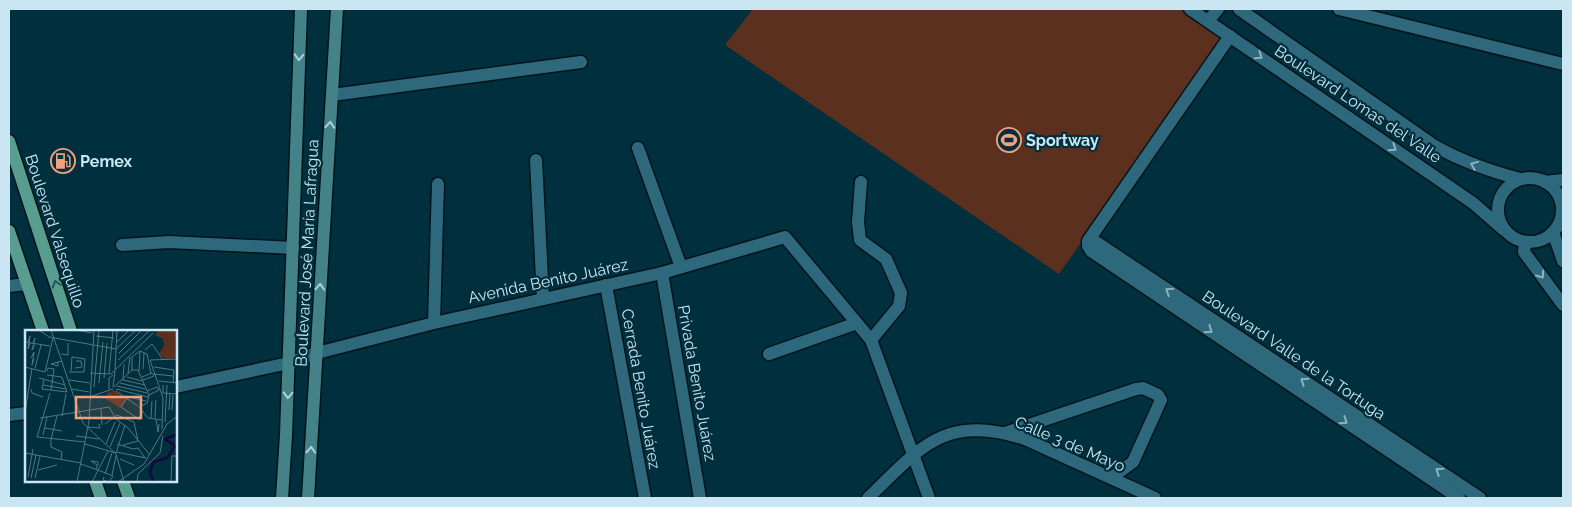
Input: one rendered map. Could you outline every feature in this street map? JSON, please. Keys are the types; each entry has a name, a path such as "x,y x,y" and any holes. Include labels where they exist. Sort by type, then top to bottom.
{"main road":[{"name":"Boulevard José María Lafragua","path":"282,498 303,9"},
{"name":"Boulevard José María Lafragua","path":"308,498 337,9"},
{"name":"Boulevard Valsequillo","path":"9,141 71,330"},
{"path":"9,230 43,330"},
{"path":"95,482 101,498"},
{"path":"123,482 129,498"}],"street":[{"name":"Boulevard Lomas del Valle","path":"1190,9 1473,203 1504,230"},
{"path":"1208,21 1218,9"},
{"name":"Boulevard Lomas del Valle","path":"1239,9 1433,145 1452,156 1487,170 1520,179"},
{"path":"1339,9 1563,64"},
{"path":"1090,238 1230,36"},
{"path":"332,95 581,62"},
{"path":"638,148 681,267"},
{"path":"536,160 543,299"},
{"path":"1534,178 1545,182 1556,191 1562,203 1563,215 1558,227 1540,241 1526,242 1513,238 1504,230 1499,222 1498,206 1502,194 1510,184 1520,179 1534,178"},
{"path":"1545,182 1563,180"},
{"path":"861,182 858,222 860,240 886,259 901,293 899,306 871,340"},
{"path":"434,323 438,184"},
{"path":"1553,232 1563,261"},
{"name":"Avenida Benito Juárez","path":"178,387 289,363 317,353 434,323 662,273 785,237 857,323"},
{"name":"Boulevard Valle de la Tortuga","path":"1459,498 1091,251 1088,246 1090,238 1480,498"},
{"path":"122,245 168,242 292,248"},
{"path":"1526,242 1524,252 1563,305"},
{"name":"Privada Benito Juárez","path":"662,273 700,498"},
{"path":"9,286 27,284"},
{"name":"Cerrada Benito Juárez","path":"606,285 645,498"},
{"path":"769,354 857,323 871,340 929,498"},
{"path":"1005,433 1136,389 1143,388 1158,394 1161,400 1133,462 1111,478"},
{"path":"9,415 25,413"},
{"name":"Calle 3 de Mayo","path":"868,498 914,453 940,436 977,429 1005,433 1025,439 1155,498"}],"shaded area":[{"name":"Sportway","path":"753,9 1182,9 1225,39 1059,274 725,45"}],"place":[{"name":"Sportway","path":"1009,140"},
{"name":"Pemex","path":"63,161"}]}
